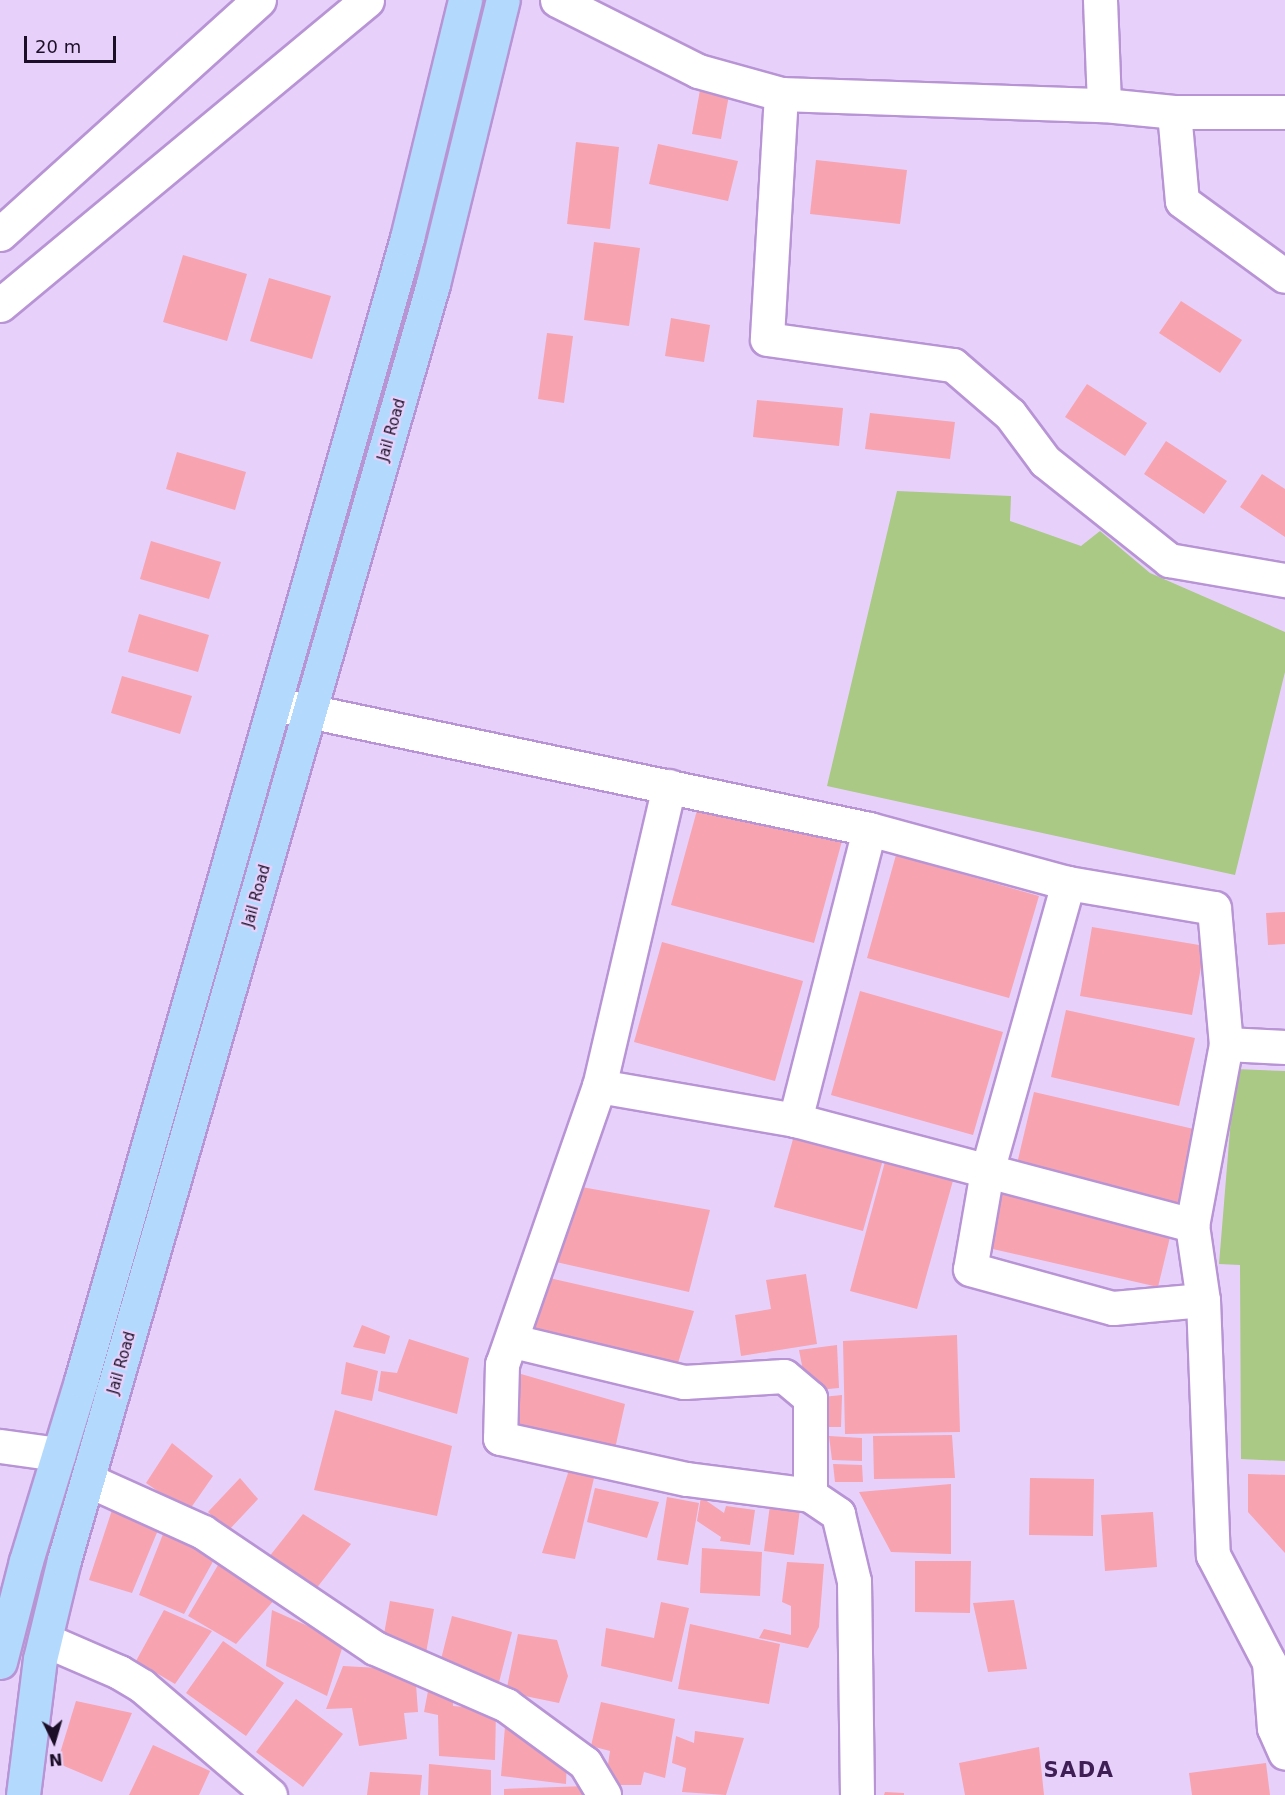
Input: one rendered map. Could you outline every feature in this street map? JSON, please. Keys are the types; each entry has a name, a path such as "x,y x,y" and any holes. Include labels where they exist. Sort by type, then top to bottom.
{"main road":[{"path":"0,1662 407,238 465,0"},
{"name":"Jail Road","path":"24,1795 45,1640 88,1480 454,208 503,0"}],"street":[{"path":"0,234 259,0"},
{"path":"0,305 367,0"},
{"path":"557,0 698,71 781,94 1104,105 1174,112 1285,112"},
{"path":"1100,0 1104,105"},
{"path":"781,94 767,339 952,365 1010,414 1045,461 1169,560 1285,580"},
{"path":"1174,112 1182,201 1285,276"},
{"path":"275,704 869,829 1068,883 1214,908 1226,1044 1192,1225 1203,1300 1213,1556 1269,1662 1274,1728 1285,1753"},
{"path":"669,786 599,1086 513,1341 502,1364 500,1438 687,1479 810,1495 838,1514 854,1581 857,1795"},
{"path":"795,1120 869,829"},
{"path":"1068,883 987,1171 970,1269 1113,1308 1203,1300"},
{"path":"1226,1044 1285,1047"},
{"path":"599,1086 795,1120 1192,1225"},
{"path":"513,1341 684,1382 784,1376 810,1398 810,1495"},
{"path":"0,1446 58,1454"},
{"path":"88,1480 203,1532 375,1648 506,1705 585,1763 604,1795"},
{"path":"45,1640 119,1672 142,1686 270,1795"}],"green space":[{"path":"897,491 1011,496 1010,521 1081,546 1100,531 1150,573 1285,632 1285,672 1235,875 827,786"},
{"path":"1235,1069 1285,1071 1285,1461 1241,1459 1240,1265 1219,1264"}],"building":[{"path":"700,90 729,95 721,139 692,134"},
{"path":"576,142 619,147 610,229 567,224"},
{"path":"658,144 738,161 728,201 649,184"},
{"path":"816,160 907,170 900,224 810,214"},
{"path":"594,242 640,248 629,326 584,320"},
{"path":"183,255 247,274 227,341 163,322"},
{"path":"269,278 331,296 312,359 250,341"},
{"path":"1181,301 1242,340 1220,373 1159,333"},
{"path":"671,318 710,325 704,362 665,356"},
{"path":"547,333 573,336 564,403 538,399"},
{"path":"1087,384 1147,423 1125,456 1065,417"},
{"path":"757,400 843,408 839,446 753,437"},
{"path":"870,413 955,422 950,459 865,449"},
{"path":"1166,441 1227,481 1204,514 1144,474"},
{"path":"177,452 246,472 235,510 166,489"},
{"path":"1262,474 1285,489 1285,537 1240,507"},
{"path":"151,541 221,562 209,599 140,579"},
{"path":"139,614 209,635 198,672 128,652"},
{"path":"122,676 192,696 180,734 111,713"},
{"path":"699,803 842,841 814,943 671,905"},
{"path":"896,855 1039,896 1009,998 867,958"},
{"path":"1285,912 1285,944 1268,945 1266,913"},
{"path":"1092,927 1205,946 1192,1015 1080,996"},
{"path":"662,942 803,981 775,1081 634,1042"},
{"path":"860,991 1003,1032 973,1135 831,1095"},
{"path":"1066,1010 1195,1038 1179,1106 1051,1077"},
{"path":"1034,1092 1198,1130 1180,1206 1016,1168"},
{"path":"795,1132 884,1156 863,1231 774,1207"},
{"path":"886,1158 954,1177 917,1309 850,1291"},
{"path":"576,1186 710,1210 689,1292 556,1262"},
{"path":"997,1193 1171,1233 1158,1287 984,1247"},
{"path":"806,1274 817,1344 741,1356 735,1315 771,1309 766,1280"},
{"path":"545,1277 694,1311 678,1363 525,1334"},
{"path":"362,1325 390,1336 385,1354 353,1347"},
{"path":"957,1335 960,1432 845,1434 843,1341"},
{"path":"409,1339 469,1358 457,1414 378,1391 381,1371 397,1373"},
{"path":"837,1345 839,1388 807,1391 799,1350"},
{"path":"346,1362 378,1371 372,1401 341,1394"},
{"path":"521,1374 625,1404 614,1453 509,1432"},
{"path":"842,1395 841,1427 821,1427 813,1398"},
{"path":"335,1410 452,1446 437,1516 314,1490"},
{"path":"952,1435 955,1478 874,1479 873,1436"},
{"path":"829,1436 862,1438 862,1461 832,1460"},
{"path":"172,1443 213,1476 188,1512 146,1483"},
{"path":"833,1464 862,1465 863,1482 835,1482"},
{"path":"569,1470 594,1478 575,1559 542,1553"},
{"path":"1248,1474 1285,1475 1285,1553 1248,1512"},
{"path":"240,1478 258,1499 228,1531 208,1512"},
{"path":"1030,1478 1094,1479 1093,1536 1029,1535"},
{"path":"951,1484 951,1554 891,1552 859,1492"},
{"path":"595,1488 659,1502 647,1538 587,1522"},
{"path":"667,1497 699,1503 688,1565 657,1560"},
{"path":"701,1497 724,1513 726,1506 755,1510 750,1545 720,1541 721,1537 697,1521"},
{"path":"115,1501 163,1518 132,1593 89,1580"},
{"path":"770,1505 800,1509 794,1555 764,1551"},
{"path":"1153,1512 1157,1567 1105,1571 1101,1515"},
{"path":"303,1514 351,1544 312,1594 261,1567"},
{"path":"167,1524 216,1556 184,1614 139,1595"},
{"path":"702,1548 762,1552 760,1596 700,1593"},
{"path":"221,1560 275,1599 236,1644 188,1616"},
{"path":"915,1561 971,1561 970,1613 915,1612"},
{"path":"787,1562 824,1564 819,1627 808,1648 759,1638 764,1629 791,1635 791,1606 782,1602"},
{"path":"1014,1600 1027,1669 988,1672 973,1603"},
{"path":"390,1601 434,1609 426,1653 382,1645"},
{"path":"661,1602 689,1608 672,1682 601,1666 606,1628 654,1638"},
{"path":"164,1610 212,1631 175,1684 136,1661"},
{"path":"272,1610 344,1642 327,1696 266,1666"},
{"path":"452,1616 512,1632 497,1690 437,1675"},
{"path":"690,1624 780,1644 769,1704 678,1689"},
{"path":"518,1634 557,1640 568,1676 559,1703 506,1692"},
{"path":"223,1641 284,1683 246,1736 186,1693"},
{"path":"343,1666 415,1670 418,1712 404,1713 407,1739 359,1746 352,1708 326,1709"},
{"path":"453,1689 453,1706 496,1710 495,1760 439,1756 438,1715 424,1712 428,1691"},
{"path":"296,1699 343,1734 303,1787 256,1752"},
{"path":"76,1701 132,1713 102,1782 57,1763"},
{"path":"601,1702 675,1719 665,1778 644,1772 641,1785 605,1785 610,1751 591,1746"},
{"path":"506,1714 567,1758 566,1784 501,1776"},
{"path":"695,1731 744,1738 726,1795 682,1792 686,1768 672,1763 676,1736 694,1743"},
{"path":"153,1745 210,1771 199,1795 129,1795"},
{"path":"1039,1747 1044,1795 965,1795 959,1763"},
{"path":"1266,1763 1270,1795 1192,1795 1189,1773"},
{"path":"429,1764 491,1770 491,1795 428,1795"},
{"path":"370,1772 422,1775 420,1795 367,1795"},
{"path":"587,1786 590,1795 504,1795 504,1789"},
{"path":"885,1792 904,1793 904,1795 884,1795"}],"district":[{"name":"SADA","path":"1079,1770"}]}
